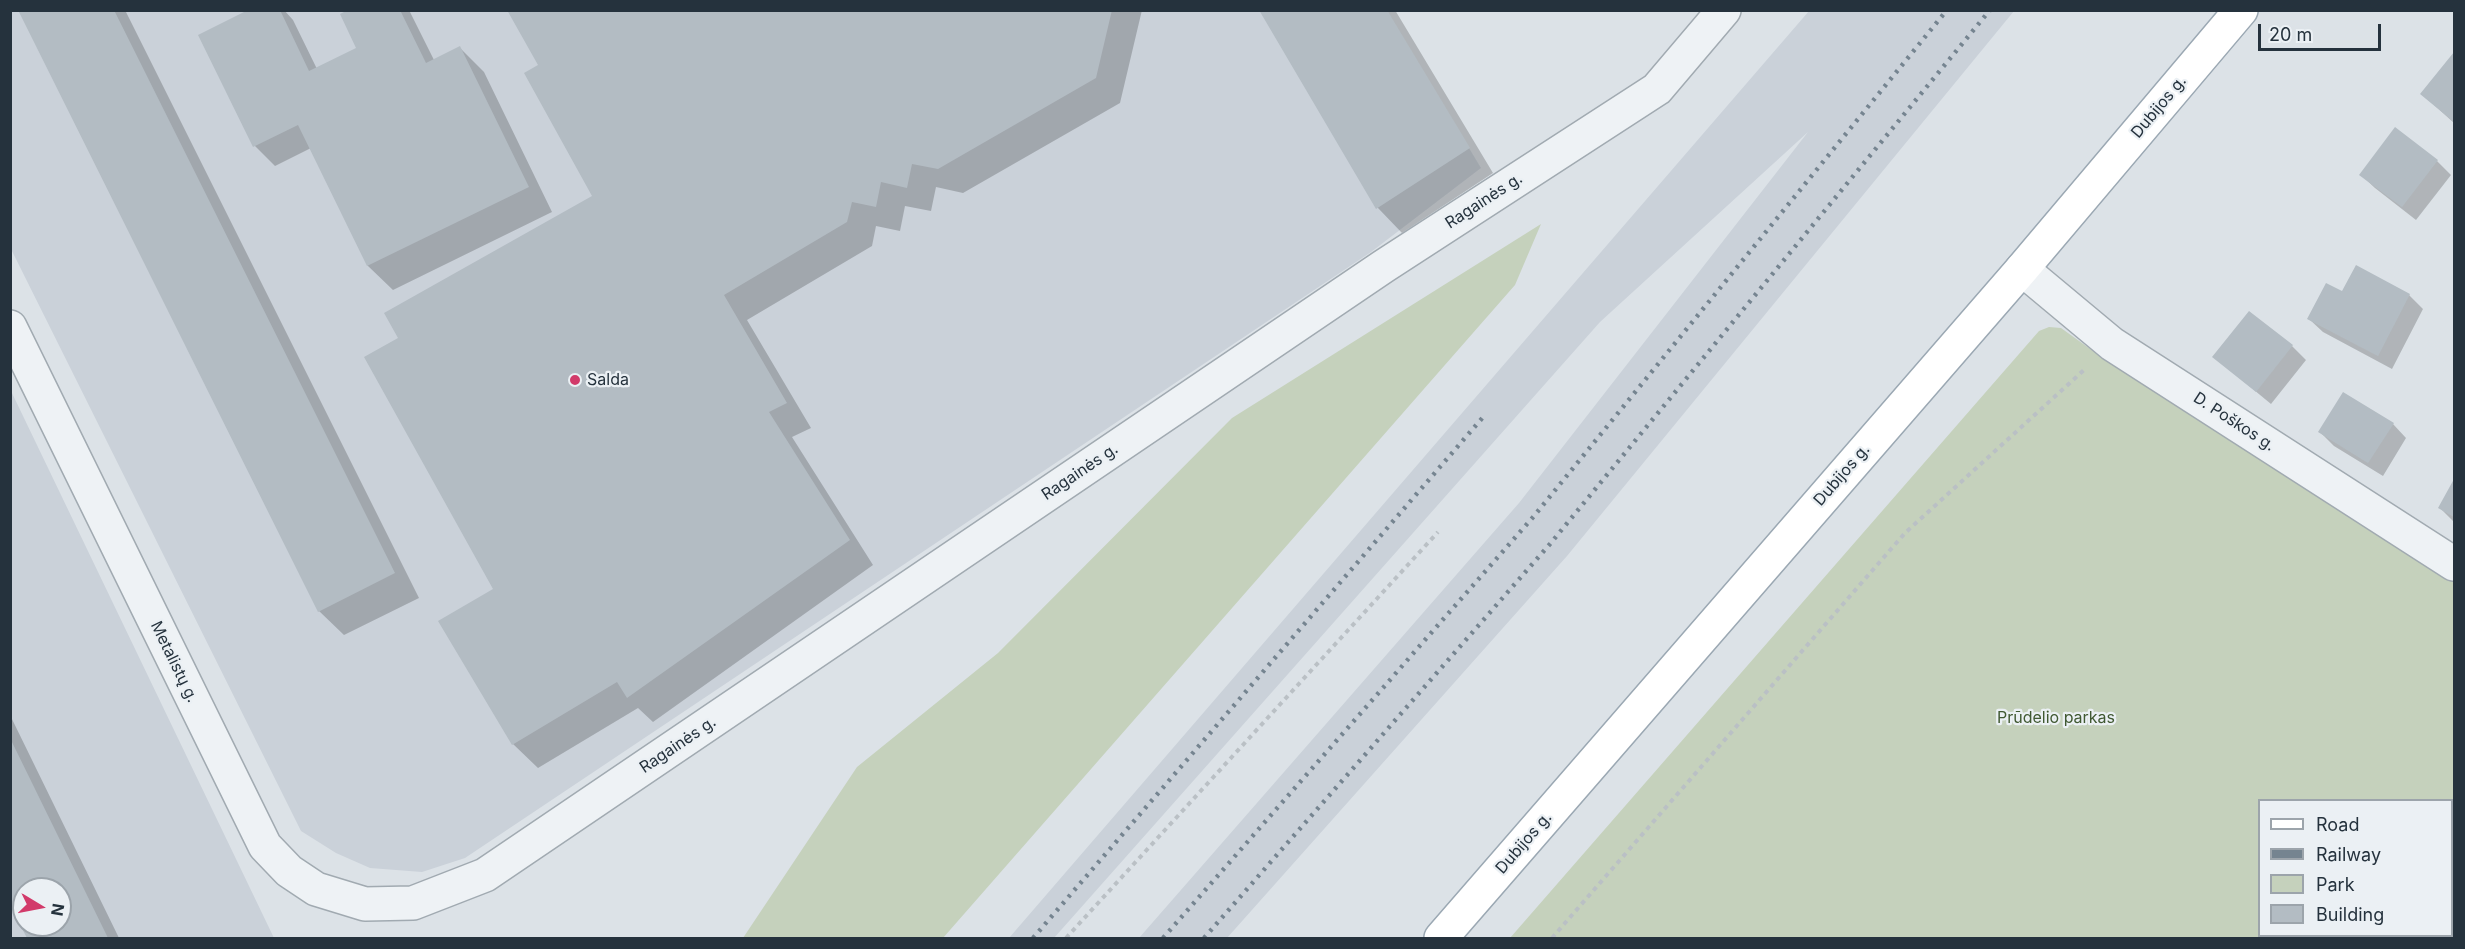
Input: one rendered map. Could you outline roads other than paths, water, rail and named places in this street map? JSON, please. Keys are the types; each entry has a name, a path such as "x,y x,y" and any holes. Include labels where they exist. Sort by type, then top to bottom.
{"main road":[{"name":"Dubijos g.","path":"1441,939 2022,269 2241,10"}],"street":[{"name":"Ragainės g.","path":"413,903 486,875 1384,266 1657,89 1724,10"},
{"name":"D. Poškos g.","path":"2022,269 2112,344 2454,564"},
{"name":"Metalistų g.","path":"10,327 265,846 289,871 316,890 365,904 413,903"}],"railway":[{"path":"1163,938 1534,516 1947,10"},
{"path":"1204,938 1550,544 1990,10"},
{"path":"1033,938 1484,416"}],"place":[{"name":"Salda","path":"575,380"}],"park label":[{"name":"Prūdelio parkas","path":"2056,718"}]}
